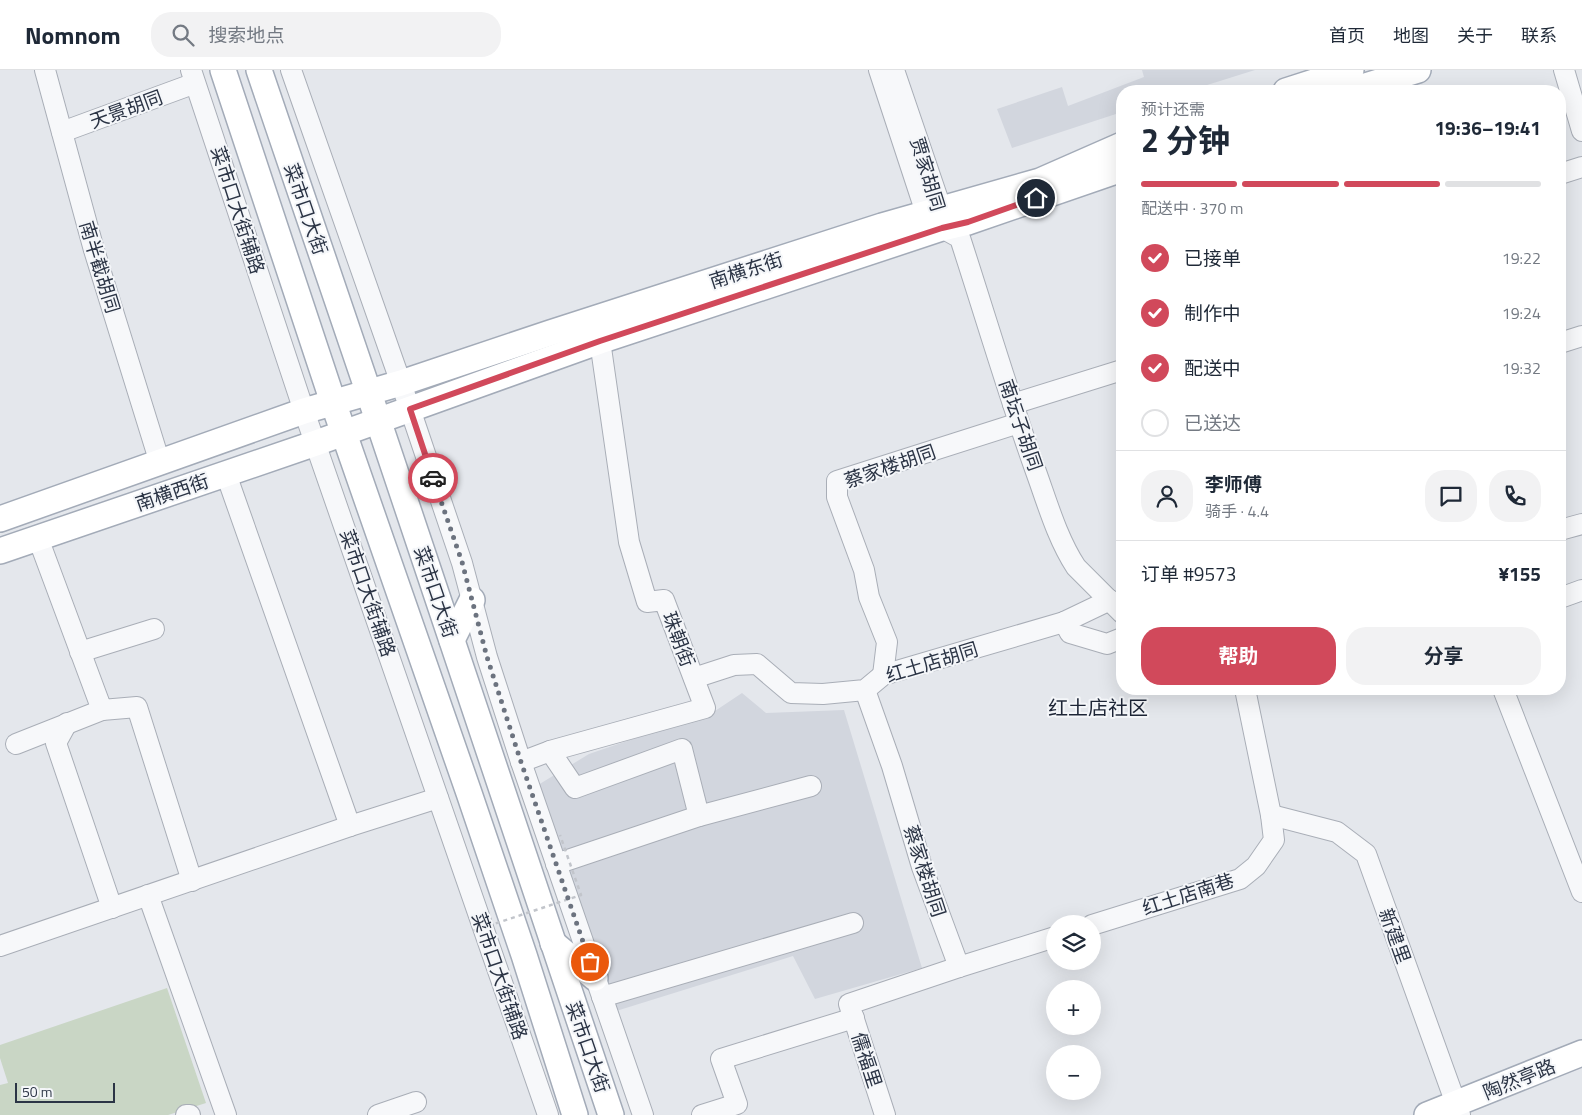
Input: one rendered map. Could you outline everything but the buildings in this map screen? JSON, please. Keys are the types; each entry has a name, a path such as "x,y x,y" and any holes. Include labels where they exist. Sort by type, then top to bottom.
{"main road":[{"name":"菜市口大街","path":"223,70 333,402 512,919 575,1115"},
{"name":"菜市口大街","path":"259,70 612,1115"},
{"path":"1305,85 1351,70"},
{"path":"1369,85 1418,70"},
{"name":"南横东街","path":"333,402 369,393 550,333 936,216 1040,181 1116,148"},
{"name":"南横东街","path":"344,432 600,341 936,216 968,222 1116,171"},
{"name":"南横西街","path":"0,519 333,402"},
{"name":"南横西街","path":"0,551 344,432"},
{"path":"452,640 472,600"},
{"path":"553,943 599,987"},
{"name":"陶然亭路","path":"1427,1115 1458,1109 1582,1053"}],"street":[{"name":"南半截胡同","path":"46,70 94,250 160,463"},
{"path":"291,70 462,562 487,657 521,762 643,1115"},
{"name":"贾家胡同","path":"879,70 936,216"},
{"name":"贾家胡同","path":"894,70 936,216"},
{"path":"1564,70 1582,131"},
{"name":"天景胡同","path":"62,132 190,78"},
{"name":"菜市口大街辅路","path":"190,78 548,1115"},
{"path":"1566,172 1582,167"},
{"name":"南坛子胡同","path":"936,216 960,238 1018,423 1053,518 1071,559 1076,567 1116,606"},
{"path":"1566,341 1582,336"},
{"name":"珠朝街","path":"521,762 550,751 705,708 664,600 647,602 629,542 600,341"},
{"path":"1013,404 1116,372"},
{"name":"蔡家楼胡同","path":"883,675 887,642 869,597 864,570 837,497 837,481 1018,423"},
{"path":"226,474 350,826"},
{"path":"1566,528 1582,524"},
{"path":"38,538 102,710"},
{"path":"1566,596 1582,590"},
{"name":"红土店胡同","path":"694,678 734,665 757,664 791,692 823,694 865,690 883,675 1116,606"},
{"path":"1064,622 1070,633 1107,644 1116,640"},
{"path":"80,652 154,630"},
{"name":"蔡家楼胡同","path":"865,690 892,766 922,867 959,967"},
{"path":"1246,695 1271,815"},
{"path":"1505,695 1582,892"},
{"path":"16,744 102,710 137,707 192,881"},
{"path":"67,723 56,743 112,908"},
{"path":"550,751 575,788 682,749 699,816"},
{"path":"556,864 699,816 811,786"},
{"path":"0,946 350,826 438,798"},
{"name":"红土店南巷","path":"1101,922 1240,879 1256,866 1274,840 1271,815"},
{"name":"新建里","path":"1271,815 1338,832 1366,854 1458,1109"},
{"path":"148,895 226,1115"},
{"path":"599,987 853,923"},
{"path":"702,1115 737,1104 721,1059 852,1011 959,967 1046,940"},
{"name":"儒福里","path":"852,1011 885,1115"},
{"path":"378,1115 416,1102"}],"path":[{"path":"473,931 580,895 560,835"}],"shaded area":[{"path":"1142,70 1255,70 1207,85 1123,85 1144,77"},
{"path":"1062,87 1068,106 1116,88 1116,114 1012,148 997,109"},
{"path":"742,693 766,713 844,710 922,968 815,999 793,956 613,1012 538,785 589,754 715,711"}],"green space":[{"path":"167,988 206,1103 168,1115 0,1115 0,1085 8,1083 0,1058 0,1045"}],"way so far":[{"path":"433,478 462,562 487,657 521,762 590,962"}],"district":[{"name":"红土店社区","path":"1098,708"}],"route":[{"path":"433,478 410,409 600,341 942,228 968,222 1036,198"}]}
